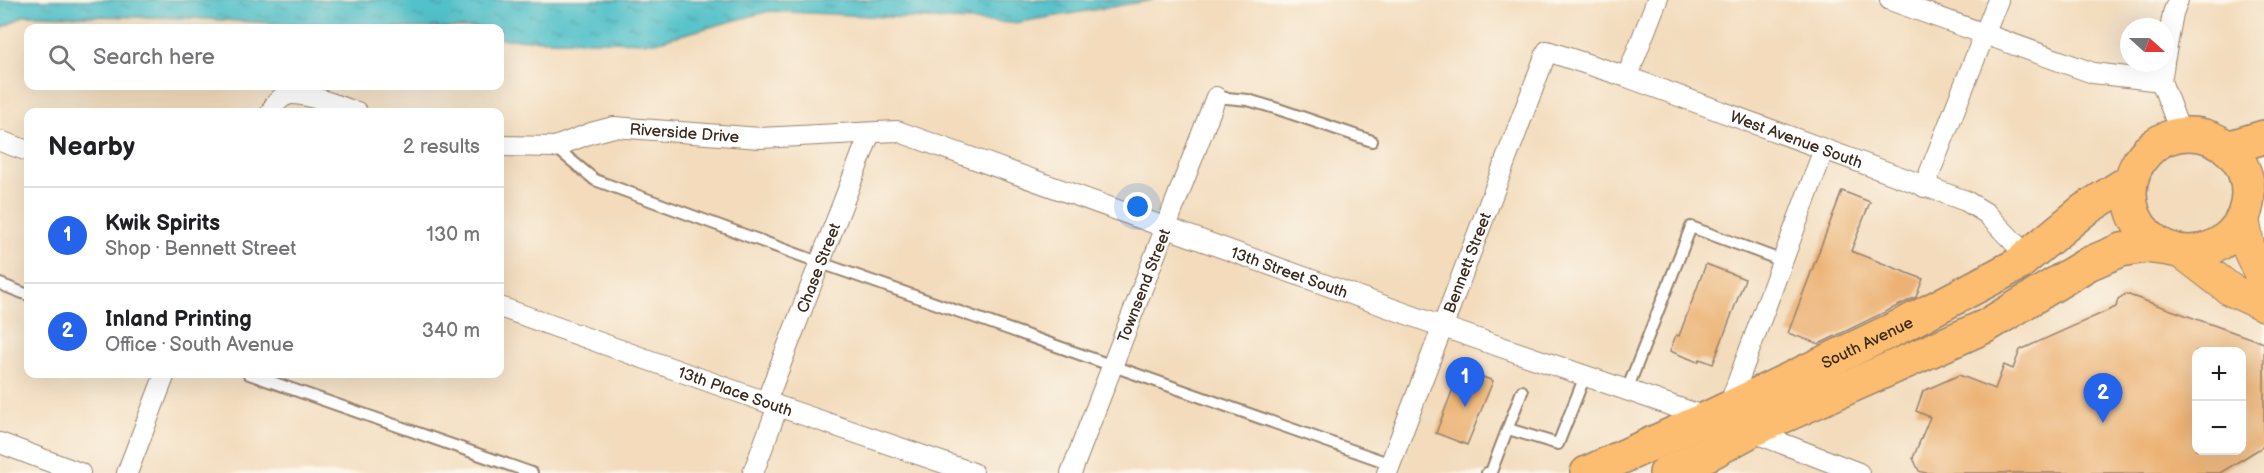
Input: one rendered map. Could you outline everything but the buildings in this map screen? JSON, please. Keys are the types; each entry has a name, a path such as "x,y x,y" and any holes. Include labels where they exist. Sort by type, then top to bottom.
{"highway":[{"path":"2181,134 2211,138 2235,156 2247,181 2251,207"},
{"name":"South Avenue","path":"1587,473 1905,324 2017,265 2085,210 2130,181 2143,156 2154,146 2167,138 2181,134"},
{"path":"2227,148 2264,137"},
{"path":"2130,181 2133,214 2140,227 2158,244 2176,251"},
{"name":"South Avenue","path":"1666,473 1706,463 1750,431 1986,326 2096,261 2121,250 2145,246 2176,251 2200,251 2218,245 2228,238 2251,207"}],"main road":[{"path":"2251,207 2249,250 2264,282"},
{"path":"2176,251 2230,290 2264,305"}],"street":[{"path":"1627,77 1657,0"},
{"path":"1890,0 2093,74 2162,72 2181,134"},
{"path":"1924,187 1998,0"},
{"path":"2172,18 2178,0"},
{"name":"West Avenue South","path":"1547,51 1627,77 1966,201 1986,213 2027,256"},
{"name":"Bennett Street","path":"1389,468 1547,51"},
{"path":"275,106 290,94 344,108"},
{"name":"Townsend Street","path":"1071,473 1216,97"},
{"name":"Riverside Drive","path":"504,146 555,147 591,133 614,128 760,138 870,133"},
{"name":"13th Street South","path":"870,133 897,131 1585,376 1627,390 1718,413"},
{"name":"Chase Street","path":"753,473 772,404 821,263 870,133"},
{"path":"0,141 24,150"},
{"path":"1718,413 1783,261 1824,149"},
{"name":"13th Place South","path":"504,308 973,473"},
{"path":"127,473 163,378"},
{"path":"1750,431 1859,473"},
{"path":"0,443 80,473"}],"lane":[{"path":"1216,97 1248,100 1372,141"},
{"path":"555,147 595,180 1389,468"},
{"path":"1627,390 1690,227 1783,261"},
{"path":"0,284 24,293"},
{"path":"1508,429 1558,444 1585,376"},
{"path":"260,378 532,473"},
{"path":"1486,473 1491,472 1522,391"}],"water":[{"path":"0,0 1153,0 1014,23 769,11 655,42 504,39 504,24 286,24 191,18 25,15 0,29"}],"place":[{"name":"Kwik Spirits","path":"1465,407"},
{"name":"Inland Printing","path":"2103,423"}]}
